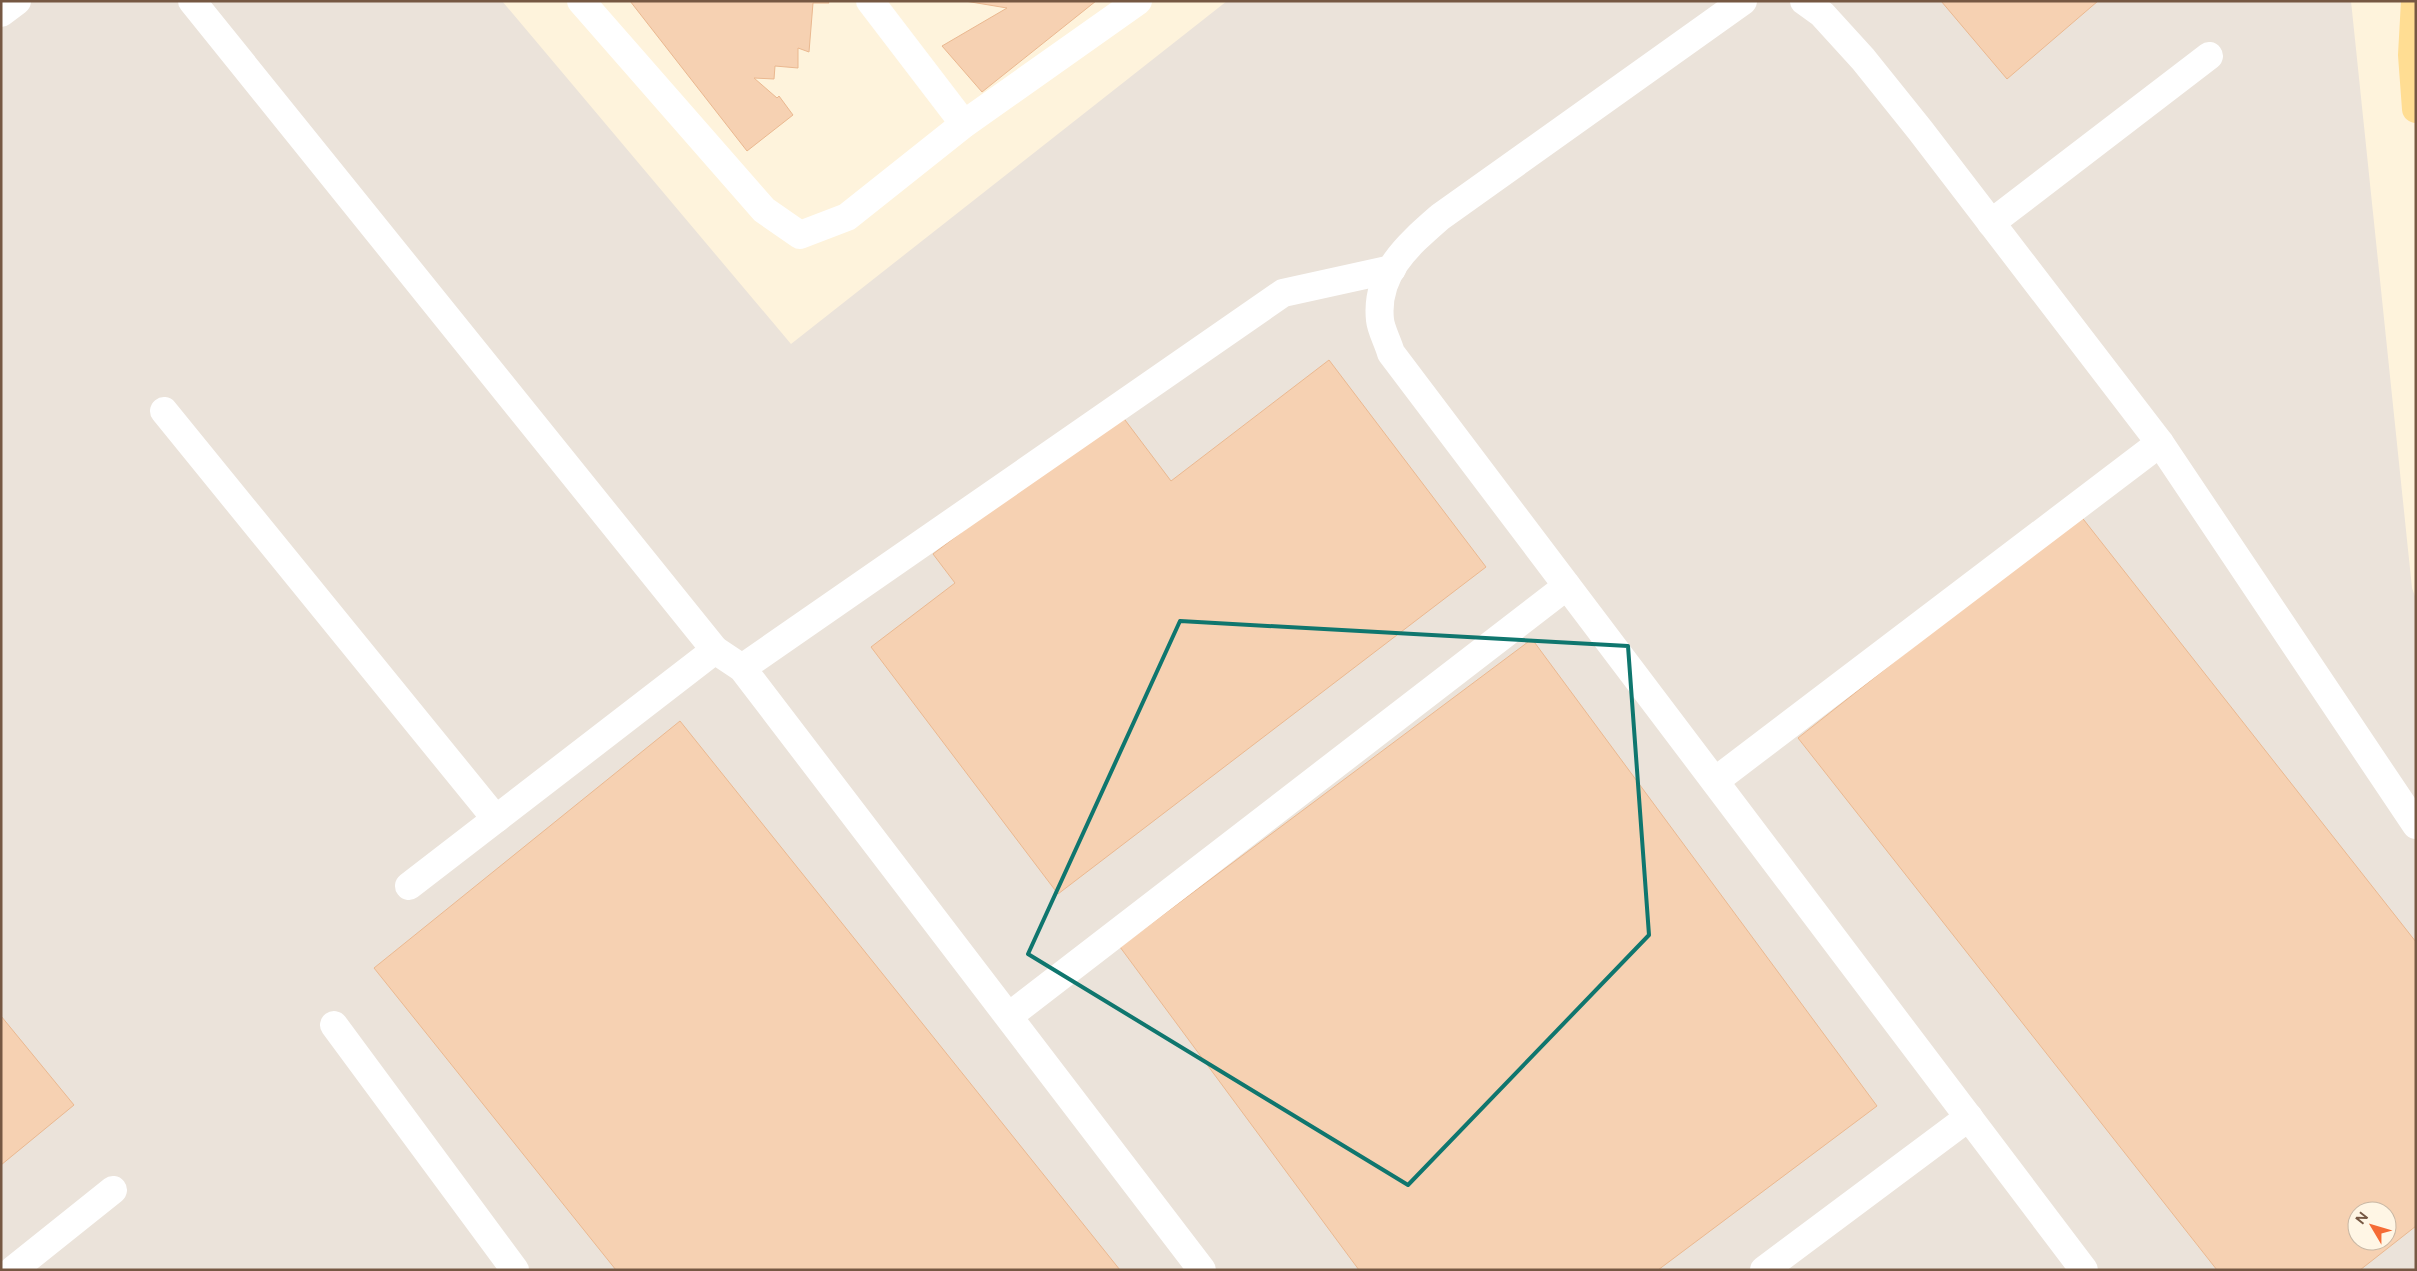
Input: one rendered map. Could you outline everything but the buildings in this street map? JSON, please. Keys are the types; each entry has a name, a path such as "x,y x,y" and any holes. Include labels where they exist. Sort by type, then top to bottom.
{"main road":[{"path":"2415,1 2412,55 2416,109"}],"street":[{"path":"1,13 17,1"},
{"path":"192,1 715,650 742,668 1202,1270"},
{"path":"581,1 764,210 800,235 847,217 964,124 1138,1"},
{"path":"870,1 964,124"},
{"path":"1743,1 1440,217 1400,252 1381,288 1380,320 1391,353 2084,1270"},
{"path":"1804,1 1822,14 1863,59 2160,443 2416,825"},
{"path":"1991,223 2209,56"},
{"path":"742,668 1284,293 1392,269"},
{"path":"164,411 496,818"},
{"path":"1714,781 2160,443"},
{"path":"1009,1016 1568,586"},
{"path":"409,886 715,650"},
{"path":"334,1025 515,1270"},
{"path":"1764,1270 1969,1117"},
{"path":"13,1270 113,1190"}],"highlighted area":[{"path":"1180,621 1628,646 1649,935 1408,1185 1028,954"}],"shaded area":[{"path":"1,1 502,1 791,344 1227,1 2351,1 2412,588 2416,599 2416,1270 1,1270"}]}
